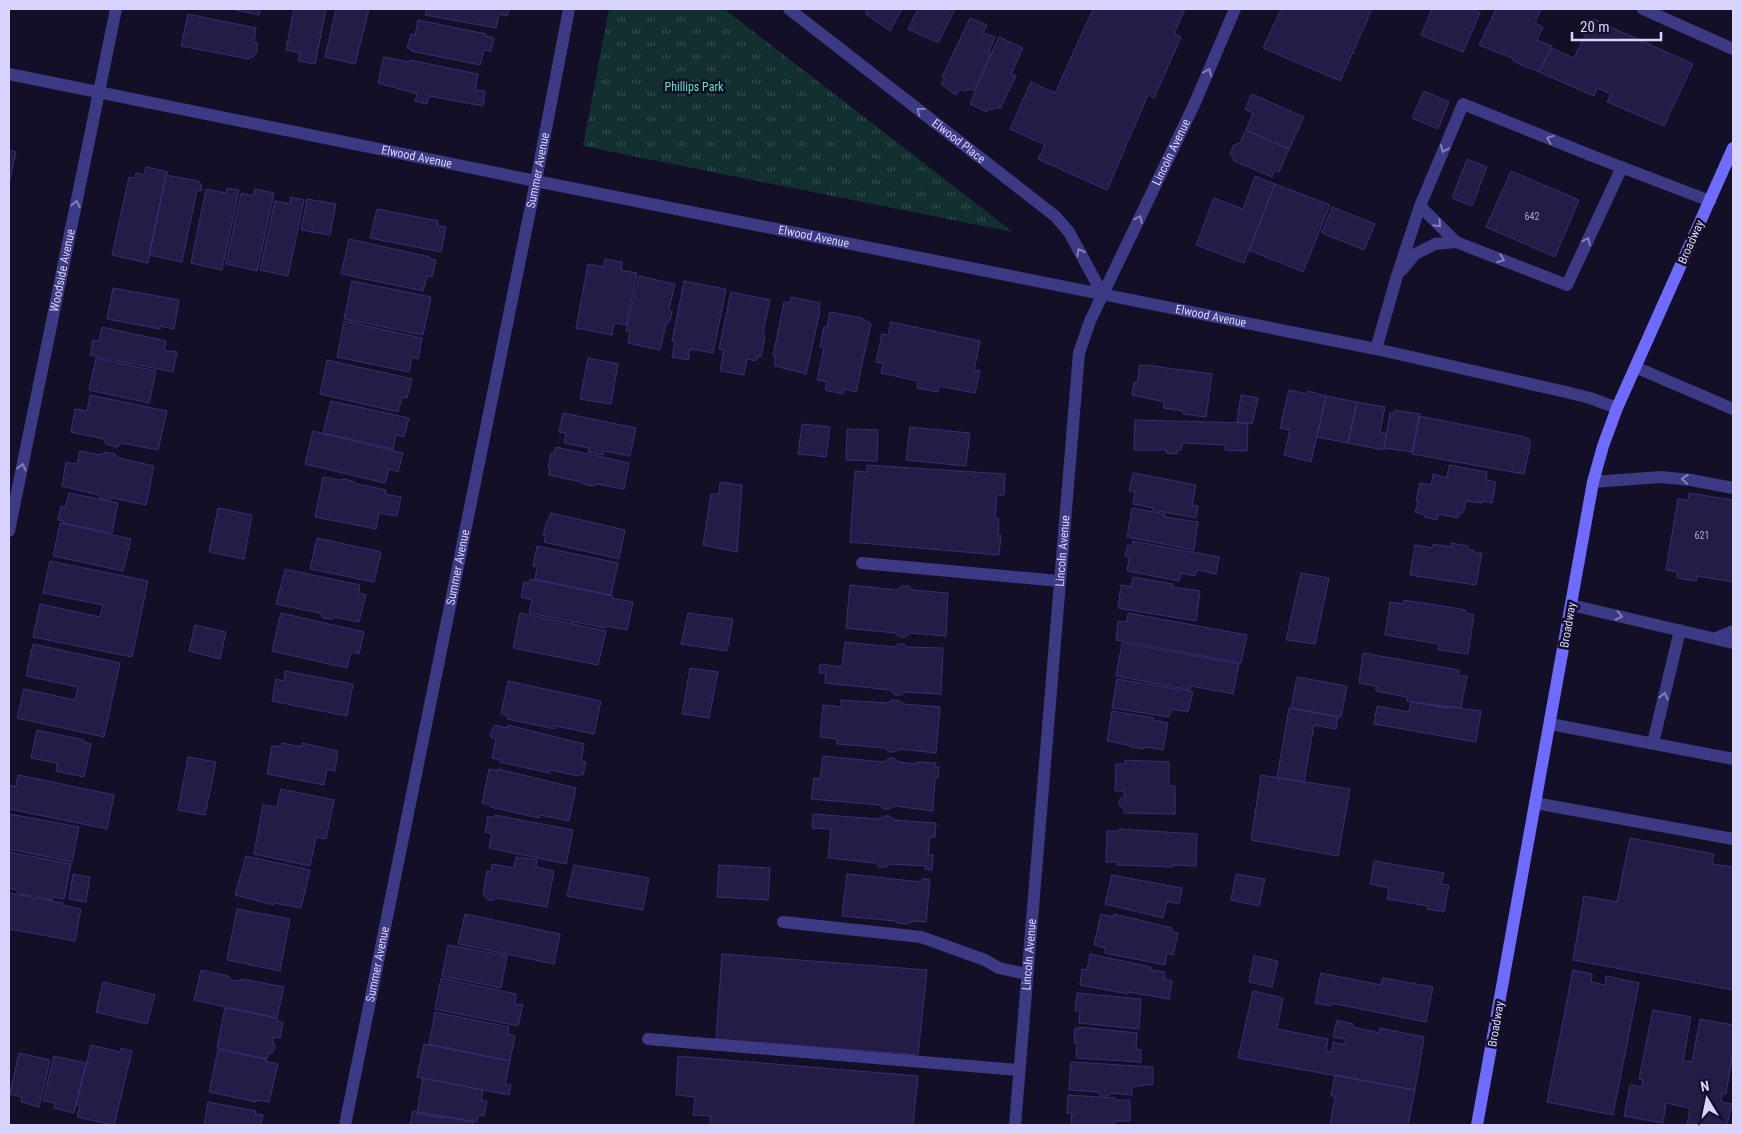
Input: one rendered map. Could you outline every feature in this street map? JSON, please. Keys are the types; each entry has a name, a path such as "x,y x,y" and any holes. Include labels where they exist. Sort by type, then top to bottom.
{"main road":[{"name":"Broadway","path":"1477,1125 1593,482 1617,408 1733,148"}],"street":[{"name":"Woodside Avenue","path":"9,532 116,9"},
{"name":"Summer Avenue","path":"345,1125 569,9"},
{"name":"Elwood Place","path":"789,9 1055,216 1069,232 1103,295"},
{"name":"Lincoln Avenue","path":"1015,1125 1079,354 1090,321 1194,105 1235,9"},
{"path":"1643,9 1733,49"},
{"name":"Elwood Avenue","path":"9,74 1376,349 1574,394 1617,408"},
{"path":"1376,349 1420,206 1463,104 1595,157 1710,200"},
{"path":"1420,206 1456,242 1567,285 1622,167"},
{"path":"1397,276 1415,254 1435,244 1456,242"},
{"path":"1636,367 1733,409"},
{"path":"1593,482 1661,477 1691,480 1733,488"},
{"path":"862,563 1059,580"},
{"path":"1571,604 1733,643"},
{"path":"1653,743 1680,630"},
{"path":"1716,638 1733,631"},
{"path":"1550,724 1733,759"},
{"path":"1536,803 1733,839"},
{"path":"783,922 921,937 985,960 999,968 1027,974"},
{"path":"648,1039 1019,1070"}],"green space":[{"name":"Phillips Park","path":"609,9 724,9 1013,232 583,146"}],"building":[{"path":"231,9 260,9 259,15"},
{"path":"294,9 326,9 315,64 298,61 300,53 286,50"},
{"path":"336,9 369,9 355,64 325,57"},
{"path":"427,9 509,9 507,16 499,14 496,28 425,15"},
{"path":"864,9 902,9 890,31 866,14 867,11"},
{"path":"918,9 955,9 938,43 908,29"},
{"path":"1093,9 1185,9 1174,34 1181,37 1154,98 1148,95 1107,190 1038,159 1045,145 1010,129 1031,82 1055,93"},
{"path":"1281,9 1372,9 1340,81 1263,48"},
{"path":"1432,9 1476,9 1475,11 1480,13 1463,52 1421,35"},
{"path":"1496,9 1541,9 1535,23 1543,27 1537,40 1552,46 1539,72 1513,61 1514,59 1479,45"},
{"path":"188,14 256,28 254,42 257,43 257,52 249,59 181,46"},
{"path":"970,18 987,25 983,33 995,37 989,52 991,53 974,91 960,89 956,95 941,84 945,78 942,77"},
{"path":"1593,19 1693,64 1664,126 1607,102 1611,94 1597,88 1594,96 1539,72 1551,48 1574,58"},
{"path":"418,20 486,34 485,36 494,38 491,51 484,50 480,65 411,51 411,49 407,48 411,34 415,35"},
{"path":"999,37 1023,48 1011,74 1016,76 1000,109 998,107 992,110 989,108 987,112 970,104"},
{"path":"384,57 409,62 410,60 478,74 475,90 485,91 483,106 429,96 427,104 415,101 417,94 378,83"},
{"path":"1424,91 1449,102 1438,129 1412,118"},
{"path":"1252,94 1304,117 1289,149 1246,130 1253,113 1245,109"},
{"path":"1246,130 1289,149 1279,172 1274,171 1272,177 1234,161 1230,153 1234,145 1240,143"},
{"path":"9,150 16,152 9,184"},
{"path":"1467,159 1487,167 1472,206 1452,198"},
{"path":"146,167 168,172 148,263 112,255 129,177 135,178 136,173 144,175"},
{"path":"1511,171 1579,200 1555,257 1486,227"},
{"path":"166,175 198,181 202,186 201,191 197,190 182,262 149,255"},
{"path":"1255,176 1275,184 1244,263 1196,245 1214,198 1243,209"},
{"path":"1275,184 1330,205 1303,272 1249,250"},
{"path":"227,188 239,190 222,270 191,263 206,189 226,193"},
{"path":"255,189 274,193 257,271 226,264 241,193 253,196"},
{"path":"291,197 304,200 288,276 260,270 275,201 290,204"},
{"path":"307,199 336,204 330,235 301,230"},
{"path":"1332,207 1375,224 1364,250 1322,233"},
{"path":"377,209 438,221 437,226 446,227 441,252 370,238"},
{"path":"349,239 430,257 429,259 436,260 432,277 427,276 423,291 341,274"},
{"path":"605,259 622,262 621,270 637,273 626,325 614,323 612,335 576,328 588,264 604,267"},
{"path":"639,276 675,284 669,309 672,312 669,323 666,324 660,350 628,343 630,332 626,331"},
{"path":"352,281 431,297 423,335 344,319"},
{"path":"684,281 726,289 713,353 690,349 688,360 672,357 675,341 672,341"},
{"path":"113,288 179,300 174,329 160,326 160,329 107,319"},
{"path":"731,292 770,300 763,332 765,336 761,357 757,356 756,361 747,359 744,375 720,371 724,350 719,349"},
{"path":"791,297 820,303 820,311 806,374 775,366 775,356 773,356 784,302 790,303"},
{"path":"830,312 861,318 871,324 856,392 844,389 843,394 825,390 827,382 817,380 824,348 820,347 824,327 827,327"},
{"path":"344,321 422,338 418,359 412,357 409,372 337,357"},
{"path":"891,322 980,341 974,370 980,371 975,393 939,386 938,392 917,388 918,381 881,373 883,363 876,362 882,334 888,335"},
{"path":"102,327 166,341 164,350 177,352 173,372 90,355 93,340 99,341"},
{"path":"96,358 156,371 149,403 89,390"},
{"path":"588,358 618,364 611,404 580,399"},
{"path":"327,360 412,379 407,398 402,397 398,412 320,394"},
{"path":"1140,365 1212,374 1206,417 1183,414 1183,411 1163,408 1165,402 1132,395 1134,382 1137,383"},
{"path":"1289,390 1307,394 1308,391 1326,396 1311,462 1284,455 1290,430 1280,428"},
{"path":"90,395 167,411 158,450 122,443 117,447 106,444 104,439 71,432 75,409 87,411"},
{"path":"1241,395 1258,398 1252,424 1237,422"},
{"path":"1326,396 1357,402 1348,443 1317,437"},
{"path":"331,401 409,418 404,437 396,435 393,449 323,433"},
{"path":"1357,402 1385,407 1380,432 1387,434 1383,450 1348,443"},
{"path":"1395,410 1420,414 1413,452 1384,448 1390,413 1394,413"},
{"path":"563,413 636,428 630,456 604,451 603,455 588,452 589,448 564,443 566,433 559,432"},
{"path":"1419,416 1525,437 1530,440 1530,446 1524,474 1412,454"},
{"path":"1135,420 1248,423 1247,451 1225,450 1225,445 1182,443 1181,450 1177,450 1177,454 1166,453 1166,450 1134,450"},
{"path":"802,424 830,427 826,457 798,454"},
{"path":"910,427 970,433 966,466 906,460"},
{"path":"847,429 878,430 877,461 846,460"},
{"path":"313,431 403,453 398,472 389,469 385,483 305,464"},
{"path":"556,447 629,463 624,489 597,484 592,486 549,475 550,469 548,468 551,453 554,453"},
{"path":"80,451 100,455 106,452 115,454 119,458 154,466 146,505 113,498 107,501 101,499 99,495 62,486 66,462 77,464"},
{"path":"867,465 1005,474 1004,495 997,495 995,518 999,519 998,536 1001,535 999,555 850,542 855,471 867,472"},
{"path":"1449,465 1487,472 1486,480 1496,482 1492,503 1466,501 1463,513 1459,513 1458,518 1439,514 1437,520 1415,512 1420,483 1431,485 1433,474 1447,478"},
{"path":"1133,473 1196,485 1192,505 1198,506 1196,518 1153,510 1153,508 1133,504 1135,492 1129,491"},
{"path":"323,477 352,481 357,484 386,490 385,494 401,497 397,516 379,513 376,529 315,517"},
{"path":"720,482 742,485 737,552 703,545 711,494 719,494"},
{"path":"69,493 118,503 112,533 63,523 64,521 58,520 61,506 65,508"},
{"path":"1689,493 1733,500 1733,582 1697,576 1696,581 1677,578 1678,572 1666,570 1678,499 1688,500"},
{"path":"218,508 252,515 244,559 209,552"},
{"path":"1132,508 1165,514 1165,517 1198,522 1194,550 1127,537"},
{"path":"551,513 625,530 619,559 544,542 546,536 543,535"},
{"path":"60,523 131,539 123,571 53,556"},
{"path":"317,538 381,552 374,582 310,569"},
{"path":"1133,541 1219,557 1216,574 1197,570 1195,576 1181,573 1179,581 1127,571 1129,558 1125,556 1128,545 1132,546"},
{"path":"1451,543 1468,546 1468,550 1474,550 1474,553 1482,553 1476,585 1410,575 1415,545 1433,548 1433,544 1451,547"},
{"path":"537,546 618,563 611,595 535,579 537,567 533,566"},
{"path":"50,561 148,581 132,657 33,637 40,604 100,617 103,605 43,593"},
{"path":"285,569 360,585 359,593 366,595 359,622 335,617 332,619 323,618 319,613 276,604"},
{"path":"1301,573 1329,578 1315,644 1286,640"},
{"path":"1133,577 1173,584 1172,587 1200,591 1196,621 1118,608 1121,585 1131,587"},
{"path":"530,579 633,602 627,630 606,626 605,628 529,613 532,600 521,597 524,582 529,583"},
{"path":"850,585 897,590 902,586 909,586 912,590 948,593 946,636 910,633 905,637 899,637 895,633 846,628"},
{"path":"1404,600 1466,610 1466,613 1474,615 1468,654 1438,650 1439,644 1385,635 1390,602 1403,604"},
{"path":"281,613 364,632 359,654 351,652 347,668 272,651"},
{"path":"520,613 606,631 598,665 513,648"},
{"path":"688,613 733,619 727,651 681,644"},
{"path":"1128,613 1247,635 1241,663 1116,640 1118,621 1127,622"},
{"path":"195,625 226,632 220,659 189,651"},
{"path":"845,642 894,647 898,644 904,644 906,647 943,648 941,694 904,692 902,695 895,695 890,690 825,683 826,674 819,673 820,664 842,667"},
{"path":"1122,643 1239,664 1233,694 1191,686 1190,690 1116,676"},
{"path":"33,644 120,663 104,737 17,718 24,689 75,700 78,687 26,676"},
{"path":"1363,653 1459,670 1458,676 1467,676 1461,708 1447,706 1447,708 1407,701 1407,697 1376,691 1376,686 1359,683"},
{"path":"690,668 718,672 709,718 682,714"},
{"path":"285,671 353,684 347,716 272,701 276,679 284,681"},
{"path":"1297,677 1347,686 1341,717 1291,708"},
{"path":"1117,679 1193,692 1188,712 1171,709 1169,717 1112,708"},
{"path":"508,681 601,701 594,734 556,726 555,729 507,719 508,716 501,714"},
{"path":"841,700 888,703 892,700 900,701 904,704 940,707 936,753 899,749 895,752 889,752 885,748 837,744 837,739 820,737 823,705 841,707"},
{"path":"1411,702 1481,711 1476,742 1374,724 1377,706 1409,712"},
{"path":"1289,708 1338,717 1336,729 1314,725 1304,782 1277,778"},
{"path":"1112,711 1154,718 1153,720 1168,723 1163,750 1147,747 1143,749 1107,741"},
{"path":"494,725 507,728 508,725 584,744 581,761 586,762 583,775 579,774 578,776 550,770 549,773 500,762 501,760 492,758 496,739 490,735"},
{"path":"37,730 84,740 83,742 91,744 84,777 56,771 57,763 31,758"},
{"path":"282,743 302,747 302,743 338,751 335,771 327,769 324,785 267,774 272,746 281,747"},
{"path":"823,756 884,762 889,758 894,758 898,762 916,764 917,762 936,763 935,767 939,767 938,778 935,777 933,811 895,806 884,809 880,805 811,799 814,778 820,779"},
{"path":"188,757 216,762 205,815 178,810"},
{"path":"1125,760 1169,762 1169,786 1175,786 1175,814 1124,813 1124,809 1120,806 1119,802 1121,798 1125,797 1124,791 1115,791 1116,764 1125,764"},
{"path":"489,769 498,771 498,769 576,788 569,821 540,815 539,818 490,807 491,805 482,803"},
{"path":"18,775 114,795 107,829 9,809 9,785 16,787"},
{"path":"1261,775 1350,789 1338,856 1251,840"},
{"path":"281,789 334,800 326,839 316,837 310,866 254,854 263,805 277,807"},
{"path":"10,814 79,827 72,862 9,849"},
{"path":"813,814 878,819 889,816 894,820 936,823 935,837 930,837 928,855 933,855 932,870 925,869 926,866 890,864 886,867 879,867 876,863 828,858 831,829 812,828"},
{"path":"495,815 573,830 566,864 489,848 492,834 485,832 488,816 494,818"},
{"path":"1119,829 1197,834 1196,866 1117,865 1118,862 1106,862 1107,831 1119,831"},
{"path":"1630,838 1714,854 1712,864 1733,867 1733,990 1573,960 1584,896 1617,902"},
{"path":"9,852 71,864 64,899 53,897 52,900 36,896 36,893 31,896 18,893 16,890 9,888"},
{"path":"246,856 310,870 301,908 274,903 274,905 235,895"},
{"path":"516,857 537,860 536,867 554,871 547,907 497,898 491,901 486,898 483,893 487,871 491,872 492,864 514,868"},
{"path":"1374,861 1444,873 1441,884 1449,885 1444,912 1427,909 1428,906 1387,899 1389,888 1370,884"},
{"path":"574,865 649,878 643,910 567,896"},
{"path":"719,865 770,868 768,900 717,897"},
{"path":"73,874 90,877 86,902 69,899"},
{"path":"847,874 922,882 922,879 930,879 926,922 913,921 908,924 897,923 896,921 842,916"},
{"path":"1236,874 1265,879 1259,906 1231,900"},
{"path":"1112,875 1182,888 1179,904 1167,901 1163,918 1105,904"},
{"path":"9,893 63,903 62,905 81,909 75,941 9,929"},
{"path":"237,909 290,919 280,971 227,960"},
{"path":"465,914 560,934 554,964 458,944"},
{"path":"1101,914 1114,917 1114,914 1172,928 1171,931 1178,933 1173,955 1167,953 1165,965 1105,953 1105,948 1094,945"},
{"path":"448,945 507,956 501,988 442,976"},
{"path":"722,954 927,970 918,1055 716,1039"},
{"path":"1090,954 1151,967 1150,970 1165,972 1164,979 1172,981 1169,999 1080,985 1082,969 1087,970"},
{"path":"1254,956 1278,961 1272,987 1249,982"},
{"path":"201,970 228,976 231,980 237,981 242,979 284,987 277,1018 194,1000"},
{"path":"1573,970 1592,974 1591,982 1605,985 1606,976 1639,983 1613,1115 1547,1102"},
{"path":"1321,973 1381,985 1383,978 1433,987 1426,1022 1331,1003 1331,1006 1315,1003"},
{"path":"441,978 516,994 515,1004 523,1005 518,1026 435,1009"},
{"path":"103,982 155,995 147,1024 96,1012"},
{"path":"1253,991 1283,998 1277,1029 1328,1039 1326,1051 1332,1052 1333,1042 1345,1045 1346,1039 1333,1037 1337,1020 1353,1024 1353,1027 1379,1033 1380,1028 1424,1037 1415,1090 1238,1058"},
{"path":"1077,993 1141,999 1139,1029 1079,1023 1080,1011 1075,1011"},
{"path":"225,1008 277,1018 277,1021 283,1022 280,1038 272,1037 275,1048 273,1052 268,1054 267,1059 217,1048"},
{"path":"1653,1010 1691,1017 1683,1061 1692,1062 1700,1019 1733,1025 1733,1052 1726,1094 1722,1094 1721,1102 1732,1104 1727,1125 1687,1125 1690,1108 1666,1103 1663,1123 1624,1116 1630,1085 1642,1087 1643,1080 1639,1079"},
{"path":"435,1012 509,1027 508,1034 515,1036 510,1061 429,1044"},
{"path":"1079,1027 1137,1033 1136,1049 1141,1050 1141,1062 1076,1058 1077,1042 1074,1043 1075,1028 1079,1029"},
{"path":"424,1044 510,1061 505,1084 511,1085 509,1095 417,1077"},
{"path":"91,1045 120,1052 121,1048 132,1051 114,1125 77,1117 80,1106 76,1105"},
{"path":"218,1050 266,1059 265,1061 278,1064 269,1102 256,1100 256,1102 209,1092"},
{"path":"19,1053 50,1060 39,1107 21,1102 22,1097 10,1094"},
{"path":"54,1056 86,1063 74,1113 54,1108 55,1103 43,1101"},
{"path":"678,1056 918,1076 913,1125 710,1125 710,1116 693,1115 695,1097 676,1095"},
{"path":"1071,1062 1153,1067 1153,1084 1132,1087 1132,1095 1111,1093 1109,1096 1101,1096 1099,1092 1069,1090"},
{"path":"1335,1075 1415,1090 1408,1125 1330,1125 1335,1096 1331,1096"},
{"path":"423,1078 483,1090 481,1100 487,1101 484,1116 478,1115 477,1122 444,1116 444,1118 417,1114"},
{"path":"1068,1095 1130,1100 1130,1121 1114,1121 1114,1125 1071,1125 1072,1113 1067,1113"},
{"path":"208,1102 256,1111 255,1114 263,1115 261,1125 204,1125"},
{"path":"413,1111 473,1122 472,1125 410,1125"}]}
